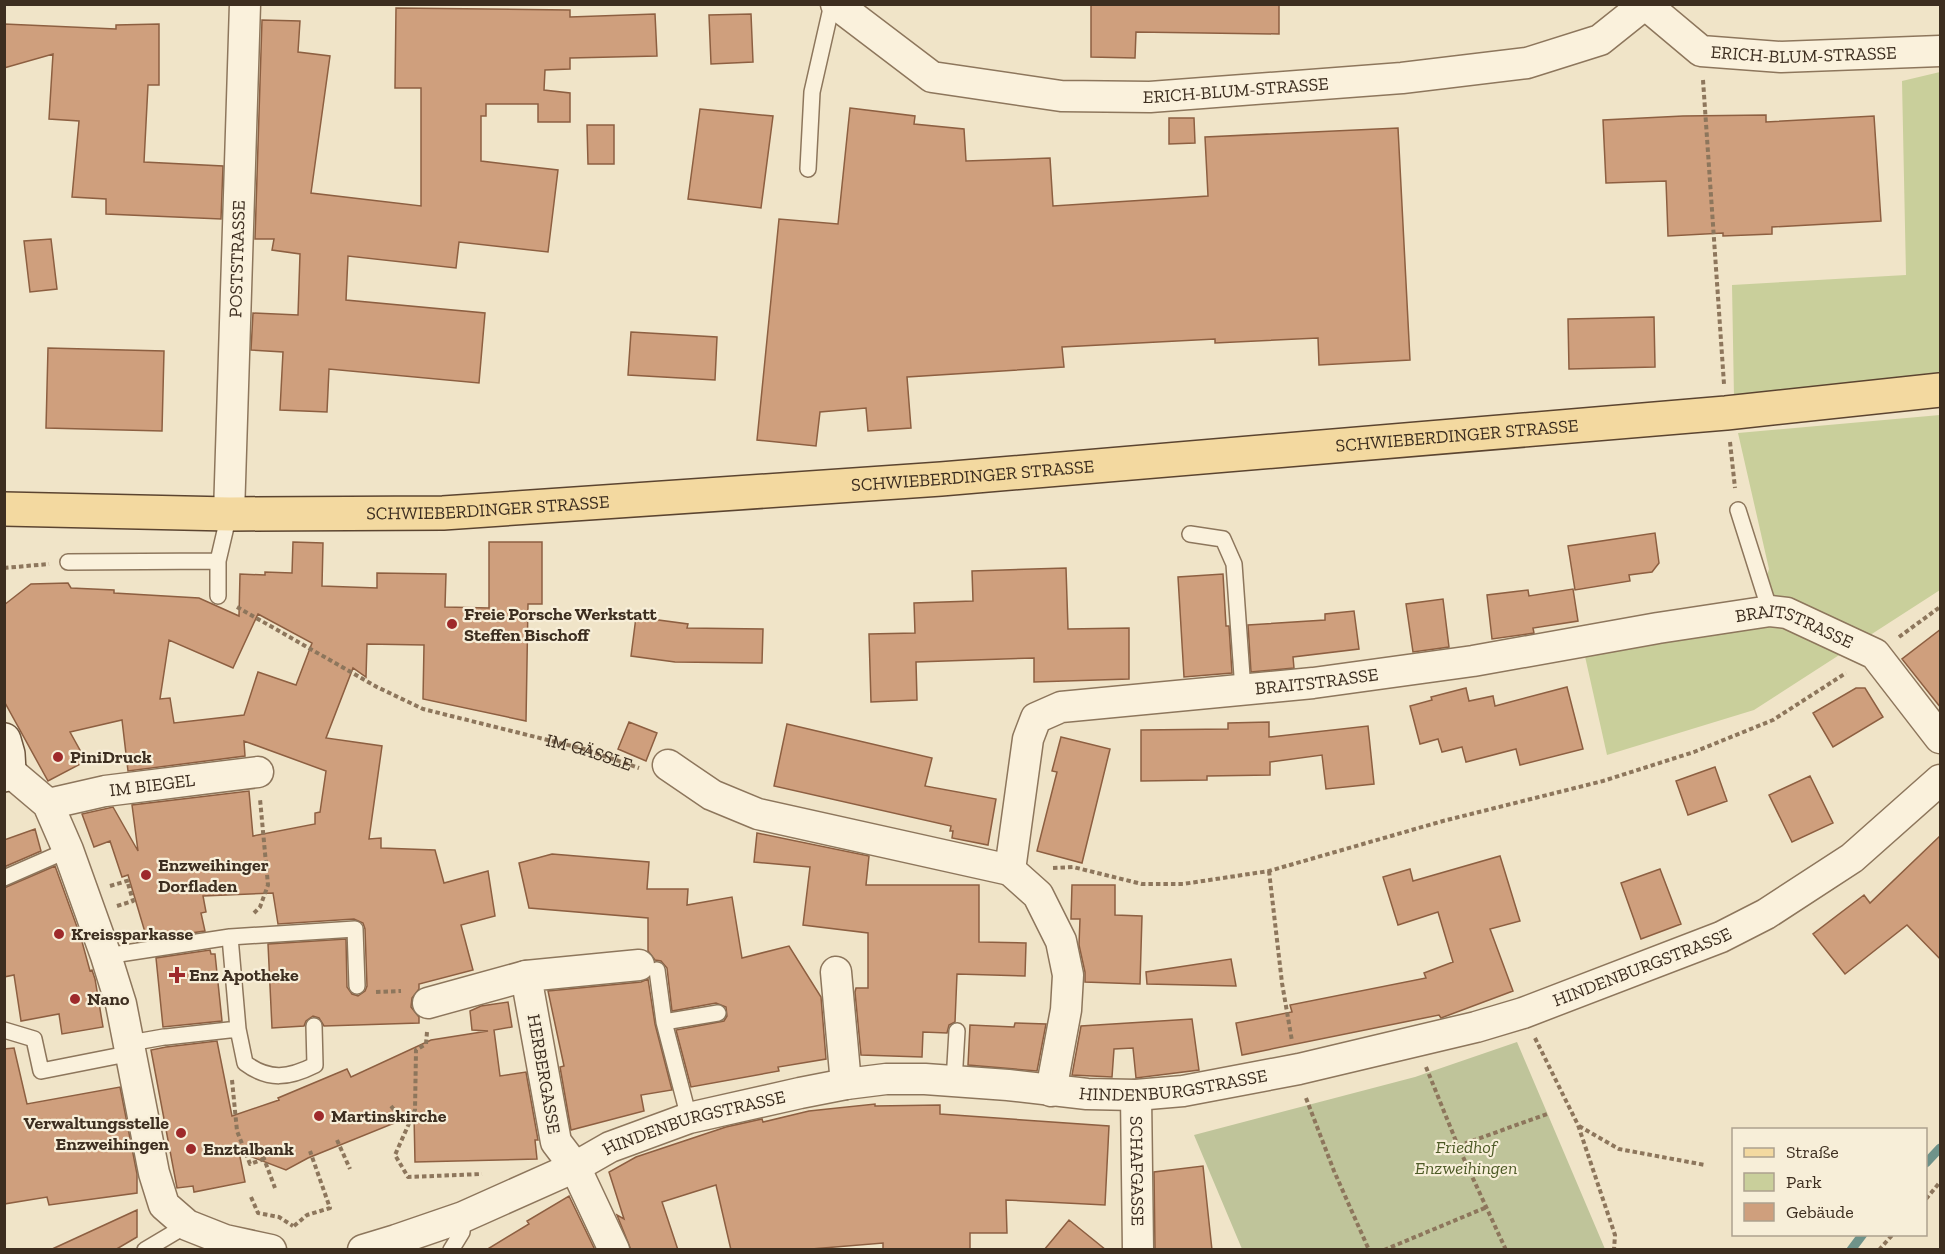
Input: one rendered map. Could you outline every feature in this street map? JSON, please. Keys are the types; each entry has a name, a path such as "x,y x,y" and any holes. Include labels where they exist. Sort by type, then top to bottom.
{"main road":[{"name":"SCHWIEBERDINGER STRASSE","path":"4,509 229,514 443,513 941,479 1726,413 1941,390"}],"street":[{"name":"POSTSTRASSE","path":"229,514 245,4"},
{"name":"ERICH-BLUM-STRASSE","path":"834,4 932,77 1061,96 1150,97 1402,78 1527,63 1599,40 1645,4 1701,51 1781,57 1941,51"},
{"name":"BRAITSTRASSE","path":"1010,870 1028,739 1036,718 1061,707 1313,683 1473,661 1646,630 1770,611 1787,613 1875,654 1941,738"},
{"path":"6,762 48,804 68,850 106,956 131,1048 164,1205 187,1226 225,1240 260,1249"},
{"path":"668,765 712,795 758,814 1010,870 1038,895 1061,941 1068,975 1066,1010 1051,1090"},
{"name":"IM BIEGEL","path":"48,804 105,791 258,772"},
{"name":"HINDENBURGSTRASSE","path":"363,1250 463,1217 575,1167 610,1147 689,1118 763,1100 846,1084 886,1079 926,1079 1008,1085 1087,1094 1137,1095 1207,1088 1417,1041 1523,1013 1721,937 1766,914 1852,858 1941,780"},
{"path":"420,1008 526,976 648,968"},
{"path":"836,972 846,1084"},
{"name":"HERBERGASSE","path":"526,976 556,1142 575,1167"},
{"name":"SCHAFGASSE","path":"1137,1095 1138,1250"},
{"path":"575,1167 614,1250"}],"lane":[{"path":"808,169 812,92 834,4"},
{"path":"1738,510 1770,611"},
{"path":"218,596 218,561 229,514"},
{"path":"1190,534 1223,539 1234,564 1243,690"},
{"path":"68,562 218,561"},
{"path":"4,878 68,850"},
{"path":"106,956 230,937 355,928 357,986"},
{"path":"230,937 238,1029 245,1063 256,1072 277,1077 297,1074 315,1065 314,1026"},
{"path":"648,968 689,1118"},
{"path":"664,1022 718,1013"},
{"path":"4,1030 34,1039 41,1071 165,1037 238,1029"},
{"path":"954,1082 957,1031"},
{"path":"451,1250 462,1232 463,1217"},
{"path":"145,1250 187,1226"}],"path":[{"path":"1701,51 1726,413 1738,510"},
{"path":"4,568 68,562"},
{"name":"IM GÄSSLE","path":"218,596 377,687 423,709 584,749 637,768 668,765"},
{"path":"1010,870 1074,867 1142,884 1184,884 1269,871 1443,821 1603,781 1694,752 1773,720 1875,654 1941,607"},
{"path":"230,937 260,907 268,885 258,772"},
{"path":"1269,871 1282,983 1293,1047 1307,1105 1369,1250"},
{"path":"121,882 128,880 133,901"},
{"path":"375,992 420,1008 426,1044 416,1050 415,1110 395,1155 408,1177 486,1174"},
{"path":"1523,1013 1578,1125 1615,1235 1614,1250"},
{"path":"1417,1041 1458,1146 1506,1250"},
{"path":"245,1063 231,1071 237,1131 250,1164 264,1157 275,1188"},
{"path":"391,1106 401,1118 410,1123"},
{"path":"1458,1146 1547,1114"},
{"path":"1578,1125 1619,1149 1705,1165"},
{"path":"337,1140 350,1169"},
{"path":"294,1226 307,1215 330,1208 310,1151"},
{"path":"1927,1198 1941,1182"},
{"path":"251,1197 258,1213 279,1217"},
{"path":"1384,1250 1487,1207"},
{"path":"1879,1250 1891,1236"}],"green space":[{"path":"1940,72 1940,373 1734,398 1732,285 1906,275 1902,81"},
{"path":"1940,415 1940,590 1754,710 1607,755 1580,634 1758,605 1769,569 1738,433"},
{"name":"Friedhof Enzweihingen","path":"1517,1042 1605,1249 1242,1249 1194,1135 1415,1077"}],"building":[{"path":"1091,4 1279,4 1279,34 1136,32 1135,58 1091,57"},
{"path":"396,8 570,10 570,17 655,14 657,56 570,58 570,69 545,70 544,90 570,93 570,122 538,122 538,104 486,104 486,116 481,116 481,161 558,170 548,252 459,242 456,268 348,256 346,300 485,313 479,383 329,369 327,412 280,410 283,352 251,350 253,313 298,315 300,254 272,250 274,239 255,239 262,20 300,21 298,52 330,56 311,193 421,206 421,88 395,88"},
{"path":"751,14 753,62 711,64 709,15"},
{"path":"4,24 116,29 116,25 159,24 159,85 148,85 144,162 223,166 221,219 106,214 106,199 72,197 79,121 49,119 53,54 4,68"},
{"path":"850,108 915,116 914,124 964,129 966,161 1050,158 1053,206 1208,196 1205,137 1398,128 1410,360 1319,365 1318,338 1215,343 1215,339 1062,347 1064,367 907,377 911,428 868,431 866,408 820,412 816,446 757,440 779,219 838,224"},
{"path":"700,109 773,116 761,208 688,199"},
{"path":"1766,115 1766,122 1874,116 1881,221 1772,227 1772,234 1723,236 1723,233 1668,236 1666,181 1606,183 1603,120"},
{"path":"1169,118 1194,118 1195,143 1169,144"},
{"path":"587,125 614,125 614,164 588,164"},
{"path":"51,239 57,289 30,292 24,241"},
{"path":"1654,317 1655,367 1569,369 1568,319"},
{"path":"631,332 717,337 715,380 628,375"},
{"path":"48,348 164,351 162,431 46,428"},
{"path":"1655,533 1659,563 1652,572 1629,575 1630,581 1575,590 1568,546"},
{"path":"293,542 323,543 322,586 377,588 377,573 446,574 445,607 489,608 489,542 542,542 542,604 528,604 526,721 423,699 424,645 367,644 366,677 353,668 326,738 382,746 369,839 381,838 381,848 435,850 444,883 488,871 495,916 461,925 473,970 419,984 419,989 412,998 411,1007 419,1017 419,1023 324,1026 319,1018 313,1016 306,1021 304,1026 272,1028 268,944 346,939 347,987 352,994 358,996 365,991 367,986 363,923 354,919 278,924 273,893 203,896 206,912 201,913 205,931 147,939 128,875 122,877 110,841 94,847 82,814 113,807 138,851 132,805 249,791 253,836 315,824 315,813 320,812 326,771 244,741 245,756 128,771 122,720 70,732 86,761 48,781 4,701 4,605 31,584 68,583 71,588 114,590 114,593 199,598 239,616 240,574 292,573","holes":["258,614 312,643 296,685 258,672 244,715 174,723 170,698 160,699 169,640 233,668"]},
{"path":"1066,568 1068,629 1129,628 1129,679 1034,682 1034,658 916,662 917,700 871,702 869,634 915,633 914,603 973,601 972,571"},
{"path":"1223,574 1232,673 1184,677 1178,577"},
{"path":"1573,589 1578,621 1533,628 1534,633 1492,639 1487,595 1528,590 1529,596"},
{"path":"1443,599 1449,647 1413,652 1406,604"},
{"path":"1354,611 1359,649 1293,657 1294,668 1251,672 1248,625 1325,620 1325,614"},
{"path":"636,617 688,624 687,628 763,629 762,663 675,662 631,656"},
{"path":"1941,629 1941,708 1902,659"},
{"path":"1567,687 1583,749 1520,765 1516,749 1466,762 1462,747 1442,752 1438,739 1420,744 1410,706 1432,700 1431,697 1466,688 1469,701 1493,696 1495,706"},
{"path":"1856,688 1865,688 1883,717 1833,747 1813,713"},
{"path":"629,722 657,733 646,761 618,749"},
{"path":"1269,722 1269,737 1368,726 1374,784 1326,789 1322,755 1270,762 1270,775 1207,776 1207,780 1141,781 1141,730 1228,729 1228,723"},
{"path":"787,724 932,758 925,786 996,799 988,845 952,838 951,826 774,786"},
{"path":"1061,737 1110,749 1082,863 1037,851 1057,772 1052,771"},
{"path":"1715,767 1727,801 1688,815 1676,781"},
{"path":"1810,776 1833,823 1792,842 1769,795"},
{"path":"35,829 41,851 4,867 4,840"},
{"path":"757,833 869,856 866,885 979,885 979,942 1026,943 1025,976 957,974 955,1022 949,1025 947,1033 923,1032 922,1057 861,1055 855,992 856,988 868,988 868,933 803,925 810,867 754,862"},
{"path":"1941,835 1941,960 1907,925 1845,974 1813,934 1864,895 1870,903"},
{"path":"552,854 649,862 647,889 688,889 687,905 732,897 742,958 789,946 821,997 826,1059 778,1067 779,1071 691,1087 676,1030 724,1021 727,1016 726,1007 716,1003 672,1011 667,968 661,961 655,960 648,951 648,918 529,908 519,863"},
{"path":"1500,856 1520,921 1490,929 1513,991 1441,1018 1439,1015 1242,1055 1236,1023 1292,1012 1290,1005 1426,978 1424,973 1453,962 1438,912 1398,925 1383,877 1410,869 1413,881"},
{"path":"55,866 81,938 90,971 92,970 95,979 103,1027 62,1034 59,1014 21,1021 14,975 4,977 4,888"},
{"path":"1660,869 1681,924 1641,939 1621,883"},
{"path":"1072,885 1115,885 1115,915 1142,916 1140,984 1085,982 1079,945 1080,919 1071,919"},
{"path":"210,950 211,954 215,954 222,1021 163,1027 156,958"},
{"path":"1231,959 1236,986 1147,984 1146,972"},
{"path":"648,979 655,1024 672,1090 641,1095 644,1111 571,1130 560,1067 564,1066 548,991 641,982"},
{"path":"508,1002 512,1027 494,1030 500,1076 526,1072 538,1140 535,1140 537,1159 415,1162 414,1115 308,1158 286,1170 239,1152 245,1182 194,1192 193,1186 177,1188 151,1050 217,1041 232,1116 279,1100 278,1098 347,1069 351,1077 431,1040 488,1031 472,1030 470,1011 481,1006"},
{"path":"1192,1019 1199,1070 1136,1078 1133,1048 1114,1049 1112,1077 1072,1075 1081,1026"},
{"path":"1015,1023 1046,1024 1037,1071 968,1065 970,1025 1014,1027"},
{"path":"14,1048 27,1104 120,1087 137,1174 137,1193 49,1205 47,1197 4,1204 4,1049"},
{"path":"875,1104 875,1106 940,1105 940,1114 1109,1126 1105,1205 1006,1200 1007,1233 970,1233 970,1250 883,1250 883,1243 799,1250 731,1250 716,1185 662,1202 678,1250 631,1250 617,1215 624,1219 609,1172 636,1157 726,1127 762,1119 763,1122 809,1111"},
{"path":"1203,1166 1212,1250 1155,1250 1154,1172"},
{"path":"569,1196 595,1250 486,1250 529,1224 527,1221"},
{"path":"137,1210 137,1237 115,1250 50,1250"},
{"path":"1069,1220 1106,1250 1044,1250"}],"waterway":[{"path":"1927,1162 1940,1148"},
{"path":"1851,1250 1862,1236"}],"place":[{"name":"Freie Porsche Werkstatt Steffen Bischoff","path":"452,624"},
{"name":"PiniDruck","path":"58,757"},
{"name":"Enzweihinger Dorfladen","path":"146,875"},
{"name":"Kreissparkasse","path":"59,934"},
{"name":"Enz Apotheke","path":"177,975"},
{"name":"Nano","path":"75,999"},
{"name":"Martinskirche","path":"319,1116"},
{"name":"Verwaltungsstelle Enzweihingen","path":"181,1133"},
{"name":"Enztalbank","path":"191,1149"}]}
